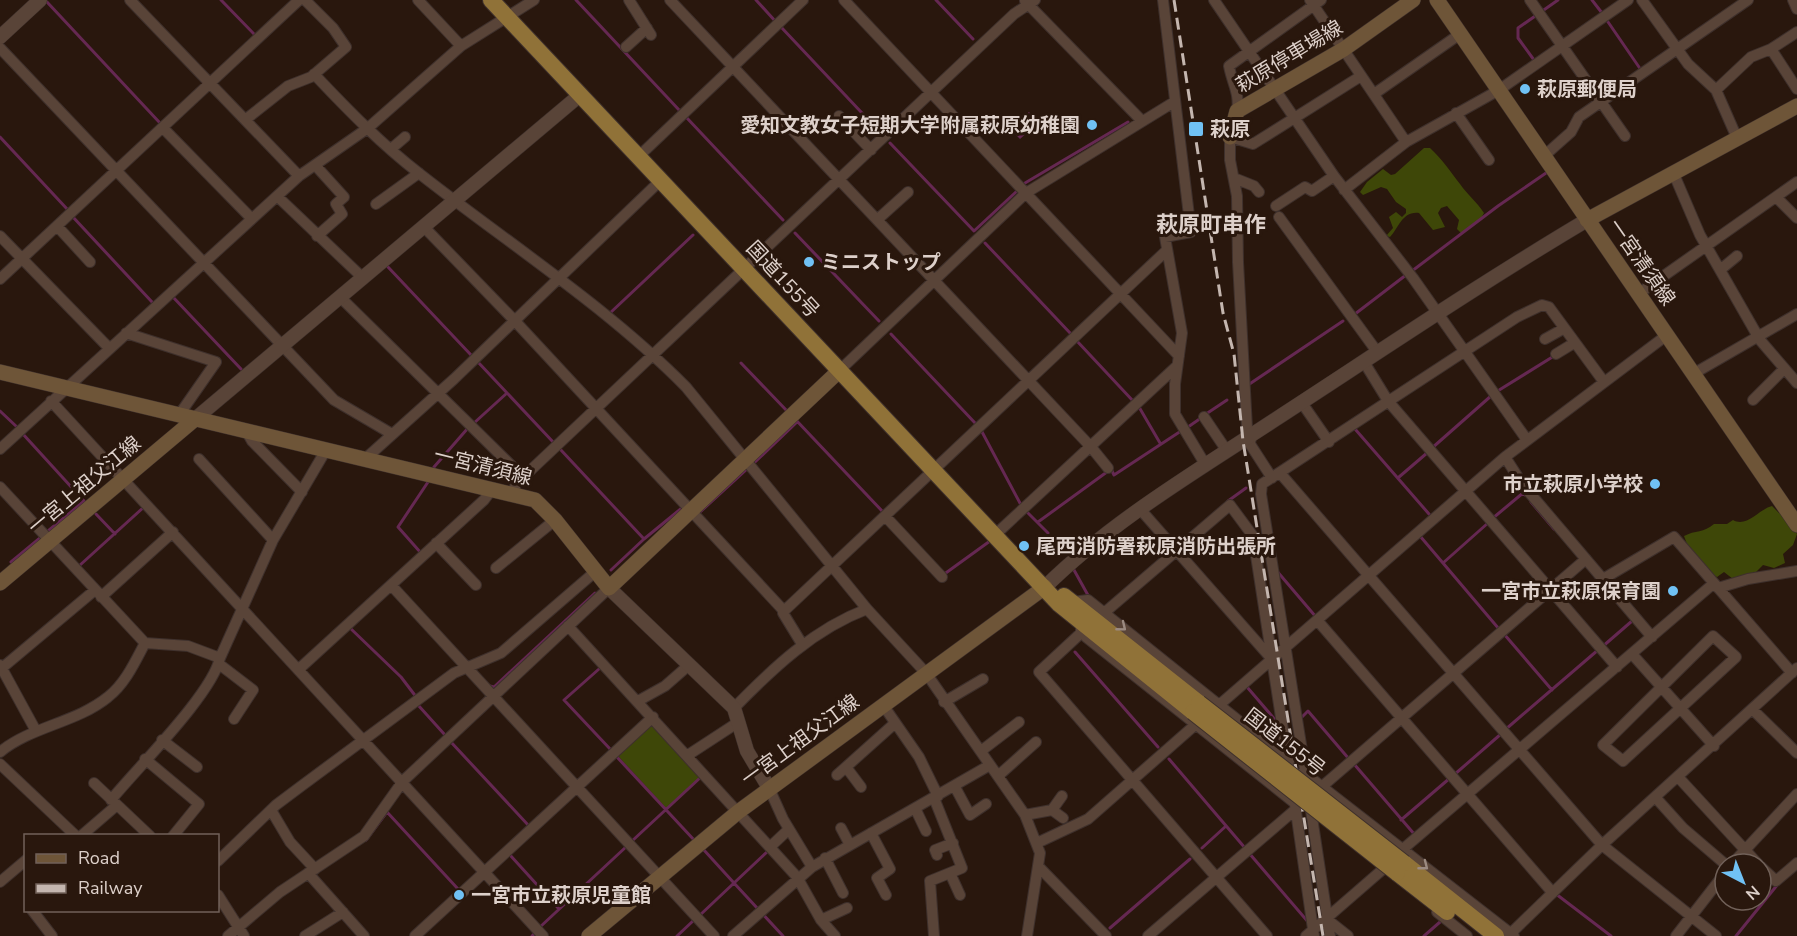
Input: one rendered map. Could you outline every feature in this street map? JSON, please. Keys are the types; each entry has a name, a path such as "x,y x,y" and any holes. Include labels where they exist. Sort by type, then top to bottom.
{"highway":[{"name":"国道155号","path":"491,0 1081,625 1396,864 1479,936"},
{"name":"国道155号","path":"1045,587 1072,602 1196,714"},
{"name":"国道155号","path":"1396,864 1507,935"}],"main road":[{"name":"萩原停車場線","path":"1230,137 1237,111 1276,91 1344,49 1413,0"},
{"path":"1437,0 1587,220"},
{"name":"一宮清須線","path":"1797,106 1587,220 1797,525"},
{"path":"609,588 840,370"},
{"name":"一宮清須線","path":"0,372 247,432 493,488 535,500 555,520 609,588"},
{"name":"一宮上祖父江線","path":"0,583 195,419"},
{"name":"一宮上祖父江線","path":"589,936 769,788 1045,587"}],"street":[{"path":"0,37 40,0"},
{"path":"130,0 209,85 299,176"},
{"path":"0,279 299,0"},
{"path":"245,120 288,86 314,74 346,47 333,28 305,0"},
{"path":"418,0 461,46"},
{"path":"0,449 299,176 368,128 461,46 534,0"},
{"path":"626,47 649,31 629,0"},
{"path":"670,0 878,219 1108,468"},
{"path":"638,157 803,0"},
{"path":"844,0 1120,293 1178,361"},
{"path":"1163,0 1191,232 1165,237 1182,333 1175,414 1205,464"},
{"path":"1214,0 1334,176 1438,314 1527,440"},
{"path":"1530,0 1625,136"},
{"path":"1344,190 1406,141 1499,90 1628,0"},
{"path":"1642,0 1677,50 1716,90 1737,138"},
{"path":"1544,156 1571,132 1579,117 1748,0"},
{"path":"1793,0 1797,9"},
{"path":"513,493 516,484 523,477 1029,1 1142,121"},
{"path":"1237,111 1239,100 1236,82 1229,66 1315,2 1361,76 1406,141"},
{"path":"1716,90 1741,64 1771,49 1797,32"},
{"path":"1374,94 1460,34"},
{"path":"0,48 334,400 392,434"},
{"path":"1771,49 1797,89"},
{"path":"314,74 368,128 419,173 653,354 686,387 867,609 926,673 944,702 1025,815 1037,843 1040,853 1027,936"},
{"path":"1361,76 1253,144 1230,137 1233,178 1238,196 1238,262 1246,417 1247,428 1251,436 1250,444 1368,575 1602,845 1716,936"},
{"path":"195,419 580,95"},
{"path":"840,370 1026,193 1174,102"},
{"path":"1456,113 1489,160"},
{"path":"839,116 871,150"},
{"path":"163,128 252,219"},
{"path":"391,149 405,137"},
{"path":"315,165 345,196 336,204 342,214 317,236"},
{"path":"1673,172 1706,245 1758,336 1797,383"},
{"path":"376,204 419,173"},
{"path":"1334,176 1312,191 1305,187 1277,212 1378,353"},
{"path":"1233,178 1254,186 1259,192"},
{"path":"364,459 439,392 661,180"},
{"path":"1638,294 1797,182"},
{"path":"878,219 908,192"},
{"path":"278,196 363,278"},
{"path":"1776,197 1797,218"},
{"path":"1045,587 1097,539 1205,464 1587,220"},
{"path":"57,226 90,262"},
{"path":"424,227 514,320 784,611 783,613 802,645"},
{"path":"0,236 109,348"},
{"path":"784,611 1166,251"},
{"path":"1720,270 1737,256"},
{"path":"340,297 523,477"},
{"path":"1330,936 1261,494 1262,484 1517,317 1542,305 1548,308 1604,382"},
{"path":"1693,374 1797,314"},
{"path":"1545,339 1563,329"},
{"path":"126,333 216,362 178,415"},
{"path":"1218,706 1505,457 1666,335"},
{"path":"1556,354 1574,343"},
{"path":"996,534 1091,447 1178,361"},
{"path":"1364,362 1388,401 1617,667"},
{"path":"1754,400 1784,369"},
{"path":"51,401 174,532 241,609 403,781 543,936"},
{"path":"1302,402 1329,442"},
{"path":"1204,417 1227,451"},
{"path":"247,432 252,441 302,492"},
{"path":"83,834 114,802 145,759 207,685 220,661 273,540 326,450"},
{"path":"1505,457 1523,485 1652,637"},
{"path":"199,459 273,540"},
{"path":"0,487 145,643 188,646 220,661 253,690 234,719"},
{"path":"299,669 484,500 493,488"},
{"path":"1104,613 1230,505 1253,536 1295,806 1311,934"},
{"path":"1140,509 1178,549 1273,659"},
{"path":"885,516 942,577"},
{"path":"496,568 555,520"},
{"path":"36,731 2,670 174,532"},
{"path":"1507,935 1794,670 1715,586 1674,537 1603,579"},
{"path":"436,543 476,585"},
{"path":"1309,798 1586,559"},
{"path":"219,860 271,810 454,673 501,653 596,571"},
{"path":"1311,934 1396,864 1468,795 1519,751 1715,586 1797,571"},
{"path":"391,585 714,936"},
{"path":"228,936 237,926 364,836 403,781 492,694 609,588 734,708 747,751 769,788 788,830 812,867"},
{"path":"1072,602 1088,600 1218,706 1345,804 1396,864 1467,936"},
{"path":"734,708 802,645 829,626 867,609"},
{"path":"1317,620 1552,892"},
{"path":"1081,625 1081,633 1039,672 1267,936"},
{"path":"568,626 797,877 821,920 835,936"},
{"path":"1713,636 1736,657 1623,761 1603,745 1661,687 1713,636"},
{"path":"0,752 15,740 79,715 110,696 123,681 145,643"},
{"path":"1632,654 1714,746"},
{"path":"638,701 664,686 689,665"},
{"path":"944,702 983,679"},
{"path":"883,705 919,757 962,868 930,881 934,936"},
{"path":"1752,709 1797,753"},
{"path":"1037,843 1088,819 1132,780 1196,714 1295,806 1396,864"},
{"path":"415,936 653,717"},
{"path":"981,751 1020,722"},
{"path":"688,755 737,723"},
{"path":"837,775 894,724"},
{"path":"162,740 197,766"},
{"path":"998,776 1036,742"},
{"path":"145,759 199,804 175,834"},
{"path":"0,764 74,834"},
{"path":"733,936 797,877 825,858 955,787 990,765"},
{"path":"846,767 861,787"},
{"path":"1679,778 1744,850 1797,794"},
{"path":"94,783 148,834"},
{"path":"955,787 970,815 986,804"},
{"path":"1025,815 1052,810 1062,796"},
{"path":"1656,798 1683,828 1713,854"},
{"path":"1148,936 1295,806"},
{"path":"915,808 926,831"},
{"path":"271,810 290,842 364,936"},
{"path":"1052,810 1063,818"},
{"path":"841,828 850,845"},
{"path":"770,847 788,830"},
{"path":"871,834 890,869 877,878 886,896"},
{"path":"937,855 935,850 952,843"},
{"path":"825,858 843,893"},
{"path":"1,878 24,861"},
{"path":"1773,878 1776,881 1797,863"},
{"path":"1038,866 1106,936"},
{"path":"950,873 960,896"},
{"path":"1676,936 1713,888"},
{"path":"219,897 244,936"},
{"path":"821,920 847,908"},
{"path":"34,912 52,936"},
{"path":"305,936 343,912"},
{"path":"1328,919 1348,936"}],"green space":[{"path":"1424,148 1430,148 1438,156 1484,213 1480,220 1461,233 1457,229 1459,220 1447,206 1441,208 1438,213 1445,227 1433,230 1419,213 1413,213 1405,217 1390,237 1386,236 1393,228 1389,217 1396,212 1402,217 1406,209 1396,202 1387,189 1381,187 1363,195 1360,192 1367,182 1383,169 1391,175 1395,174"},
{"path":"1772,506 1779,513 1784,512 1797,534 1793,545 1783,554 1785,563 1774,568 1763,565 1754,574 1733,579 1724,572 1717,577 1712,575 1687,544 1684,536 1688,534 1707,529 1714,524 1727,524 1733,520 1743,522"},
{"path":"649,725 654,725 701,777 666,808 617,755"}],"shaded area":[{"path":"1029,112 1039,122 1020,139 1010,129"}],"waterway":[{"path":"221,0 255,35"},
{"path":"576,0 680,111"},
{"path":"756,0 776,22"},
{"path":"936,0 973,39"},
{"path":"1534,60 1518,38 1518,28 1558,0"},
{"path":"1592,0 1602,13"},
{"path":"47,2 160,123"},
{"path":"1606,19 1641,70"},
{"path":"781,27 878,130"},
{"path":"686,117 783,220"},
{"path":"1025,183 1128,122"},
{"path":"0,137 68,210"},
{"path":"890,143 974,231 1017,191"},
{"path":"1412,271 1546,173"},
{"path":"72,216 152,302"},
{"path":"795,233 879,321"},
{"path":"609,314 693,235"},
{"path":"985,243 1071,334"},
{"path":"388,267 471,355"},
{"path":"1355,314 1406,275"},
{"path":"172,296 241,369"},
{"path":"1248,385 1343,321"},
{"path":"891,334 976,424"},
{"path":"1076,340 1134,402"},
{"path":"1496,392 1554,356"},
{"path":"477,361 554,443"},
{"path":"741,363 788,412"},
{"path":"474,423 507,393"},
{"path":"1432,448 1491,396"},
{"path":"1206,414 1227,400"},
{"path":"1139,407 1160,443"},
{"path":"0,411 17,427"},
{"path":"1188,427 1201,418"},
{"path":"795,419 883,512"},
{"path":"755,462 797,422"},
{"path":"434,467 468,428"},
{"path":"1355,429 1429,514"},
{"path":"981,430 1021,505"},
{"path":"1038,522 1111,469 1114,475 1181,431"},
{"path":"22,433 84,501 48,531"},
{"path":"560,449 644,539 611,570"},
{"path":"1399,477 1427,453"},
{"path":"699,513 747,469"},
{"path":"421,553 398,527 428,482"},
{"path":"1228,501 1246,488"},
{"path":"1493,518 1523,493 1525,495"},
{"path":"1531,502 1554,529"},
{"path":"79,566 144,507"},
{"path":"644,539 683,507"},
{"path":"1026,511 1048,533"},
{"path":"96,514 115,534"},
{"path":"1443,563 1488,523"},
{"path":"1420,536 1499,629"},
{"path":"11,562 40,538"},
{"path":"943,575 990,541"},
{"path":"1074,570 1089,597"},
{"path":"1276,570 1316,617"},
{"path":"490,686 494,687 595,593"},
{"path":"1602,647 1632,621"},
{"path":"349,627 401,677 417,698"},
{"path":"1504,634 1552,690"},
{"path":"1506,729 1598,650"},
{"path":"1075,652 1158,747"},
{"path":"599,669 564,700 611,750"},
{"path":"1247,687 1277,722"},
{"path":"418,705 445,735"},
{"path":"1300,719 1308,711 1349,759"},
{"path":"1455,774 1501,734"},
{"path":"450,741 529,826"},
{"path":"616,756 695,841"},
{"path":"1169,759 1245,848"},
{"path":"1354,764 1415,835"},
{"path":"632,841 701,777"},
{"path":"1401,820 1450,778"},
{"path":"366,840 387,812 458,889"},
{"path":"1202,848 1226,826"},
{"path":"540,927 627,846"},
{"path":"699,916 734,883 703,849"},
{"path":"768,851 734,883 783,936"},
{"path":"1249,853 1309,923"},
{"path":"510,855 559,909"},
{"path":"1110,928 1190,859"},
{"path":"1736,936 1778,884"},
{"path":"1556,894 1611,936"},
{"path":"677,936 694,920"},
{"path":"1424,936 1440,922"}],"railway":[{"path":"1174,0 1223,313 1234,354 1243,441 1323,936"}],"place":[{"name":"萩原郵便局","path":"1525,89"},
{"name":"愛知文教女子短期大学附属萩原幼稚園","path":"1092,125"},
{"name":"萩原","path":"1196,129"},
{"name":"ミニストップ","path":"809,262"},
{"name":"市立萩原小学校","path":"1655,484"},
{"name":"尾西消防署萩原消防出張所","path":"1024,546"},
{"name":"一宮市立萩原保育園","path":"1673,591"},
{"name":"一宮市立萩原児童館","path":"459,895"}],"district":[{"name":"萩原町串作","path":"1211,224"}]}
